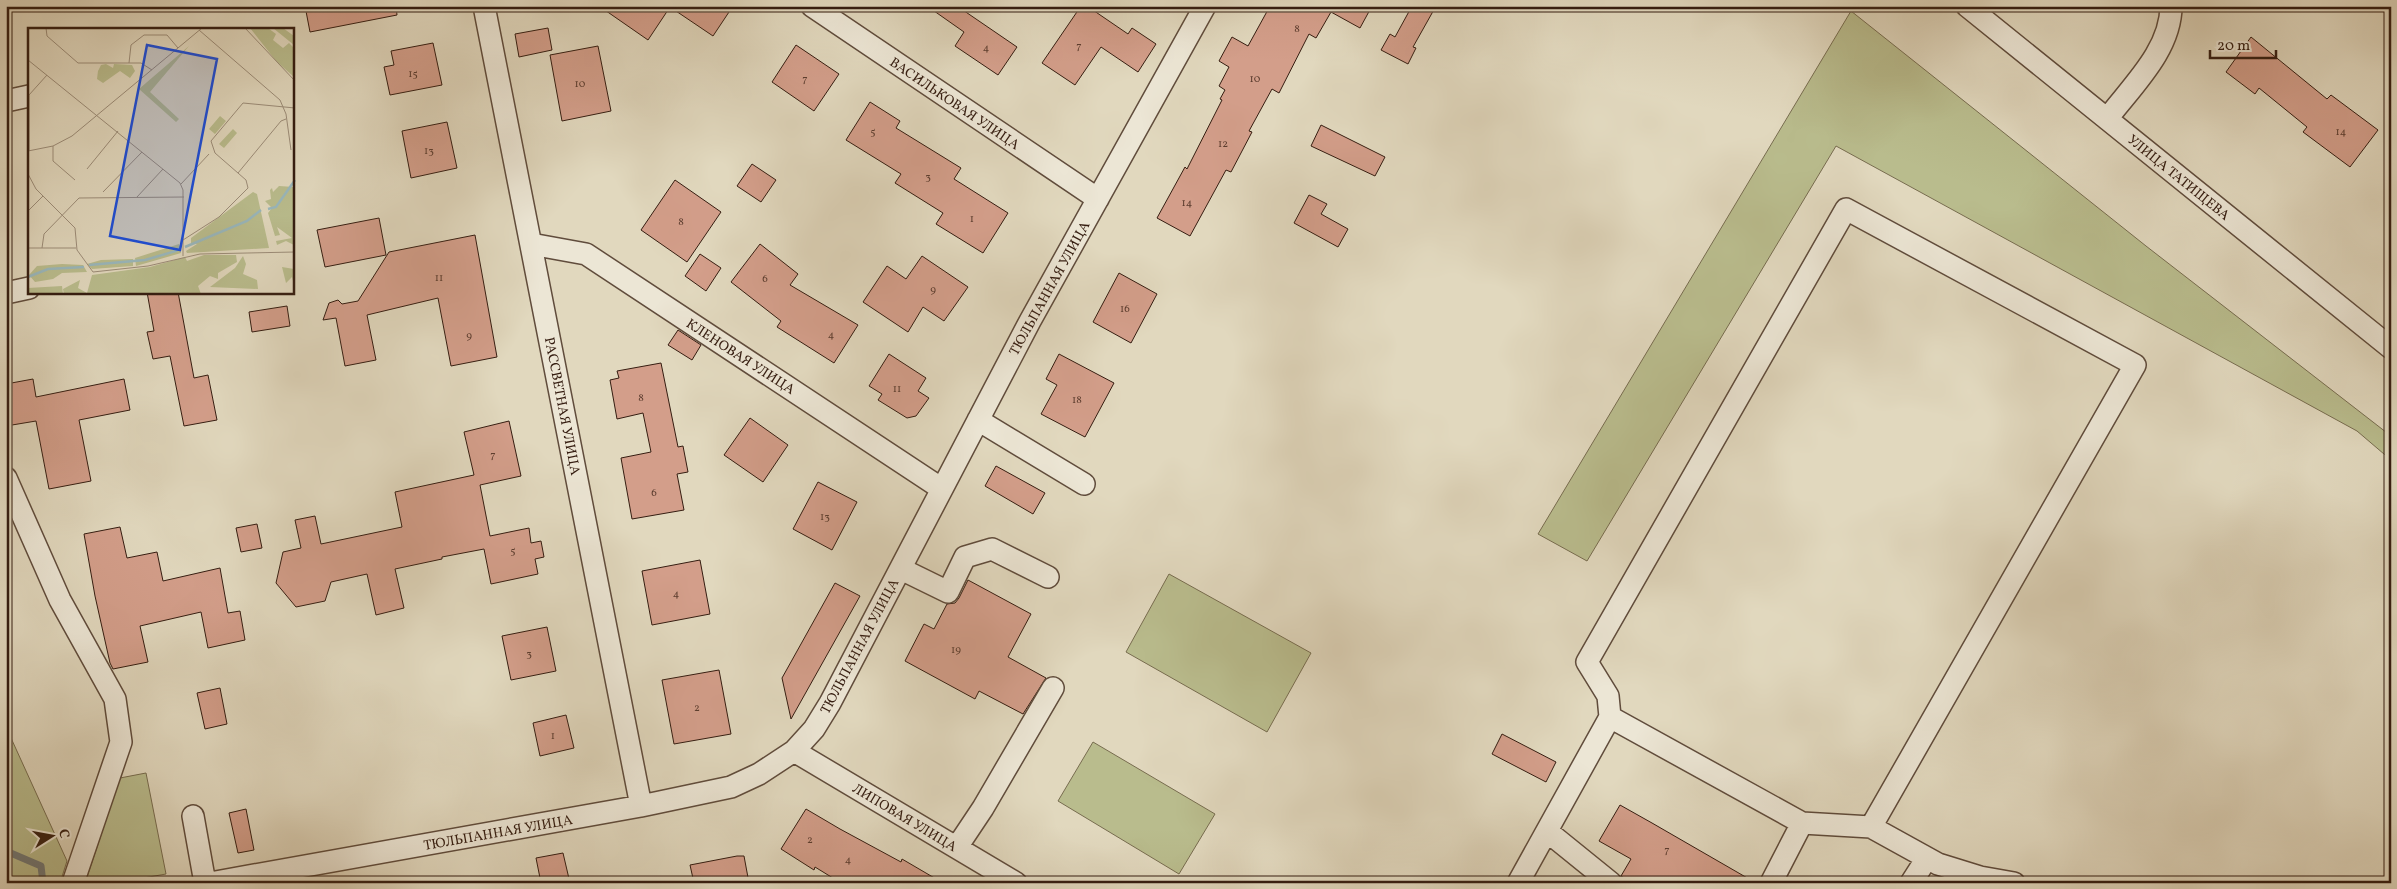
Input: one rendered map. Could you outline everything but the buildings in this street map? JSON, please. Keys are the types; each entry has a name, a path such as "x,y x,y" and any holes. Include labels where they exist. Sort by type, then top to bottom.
{"street":[{"name":"РАССВЕТНАЯ УЛИЦА","path":"484,6 641,806"},
{"name":"ВАСИЛЬКОВАЯ УЛИЦА","path":"812,6 1098,199"},
{"name":"ТЮЛЬПАННАЯ УЛИЦА","path":"210,883 641,806 731,786 760,774 794,751 814,729 830,703 978,420 1205,6"},
{"name":"УЛИЦА ТАТИЩЕВА","path":"1967,6 2391,348"},
{"path":"2107,119 2162,46 2171,6"},
{"path":"6,101 28,96"},
{"path":"1518,883 1610,718 1608,696 1587,662 1846,209 2135,365 1871,827"},
{"name":"КЛЕНОВАЯ УЛИЦА","path":"532,244 586,254 942,489"},
{"path":"6,293 28,288"},
{"path":"978,420 1084,484"},
{"path":"6,478 60,600 115,699 121,742 73,883"},
{"path":"900,569 948,592 965,557 992,548 1048,577"},
{"path":"957,847 983,808 1053,688"},
{"path":"1610,718 1802,823 1871,827 1937,868 2014,883"},
{"name":"ЛИПОВАЯ УЛИЦА","path":"794,751 1016,883"},
{"path":"193,816 205,883"},
{"path":"1771,883 1802,823"},
{"path":"1548,832 1612,883"},
{"path":"1911,883 1937,868"}],"green space":[{"path":"1851,11 2146,246 2391,436 2391,460 2357,431 1836,146 1587,561 1538,534"},
{"path":"1169,574 1311,653 1267,732 1126,652"},
{"path":"6,727 67,861 60,883 6,883"},
{"path":"1093,742 1215,814 1179,874 1058,801"},
{"path":"146,773 166,874 115,883 85,883 120,778"}],"waterway":[{"path":"6,851 41,866 43,883"}]}
